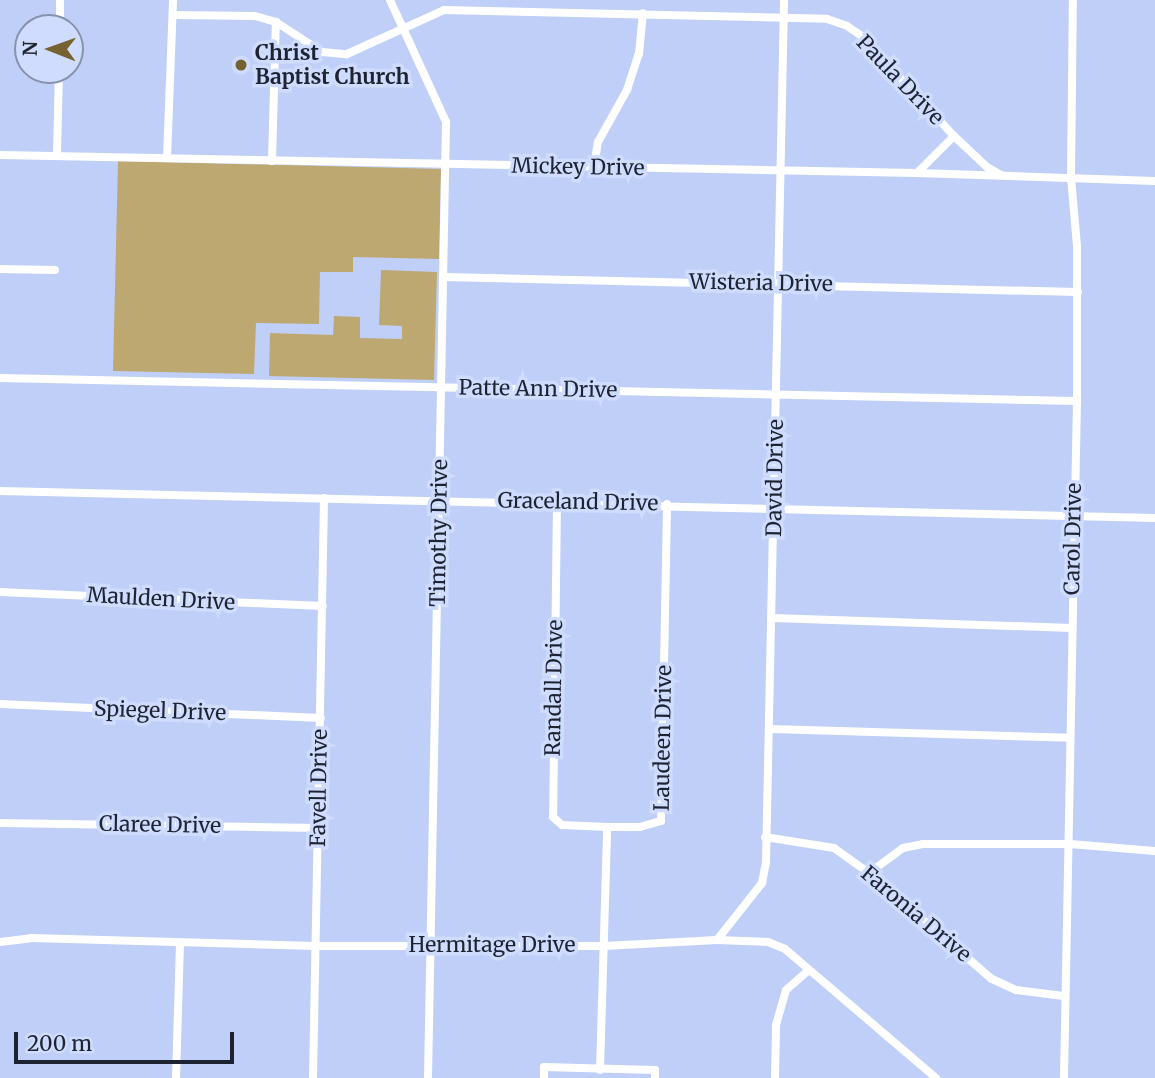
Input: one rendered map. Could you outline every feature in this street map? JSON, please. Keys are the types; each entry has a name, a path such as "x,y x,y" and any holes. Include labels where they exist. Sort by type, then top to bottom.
{"street":[{"path":"167,158 173,0"},
{"name":"Timothy Drive","path":"390,0 446,122 428,1078"},
{"name":"David Drive","path":"717,940 762,883 766,862 771,729 784,0"},
{"name":"Carol Drive","path":"1064,1078 1078,292 1071,178 1073,0"},
{"name":"Paula Drive","path":"173,15 255,16 276,22 322,52 347,54 444,10 827,19 847,26 862,36 954,136 987,167 1003,176"},
{"path":"594,167 598,142 627,90 639,54 643,13"},
{"path":"272,162 276,22"},
{"path":"57,156 59,84"},
{"path":"917,173 954,136"},
{"name":"Mickey Drive","path":"0,155 917,173 1155,181"},
{"path":"0,268 55,270"},
{"name":"Wisteria Drive","path":"444,277 779,282 1078,292"},
{"name":"Patte Ann Drive","path":"0,378 1077,401"},
{"name":"Graceland Drive","path":"0,491 667,504 1155,518"},
{"name":"Favell Drive","path":"313,1078 324,498"},
{"name":"Randall Drive","path":"557,502 553,817 562,825 607,827"},
{"name":"Laudeen Drive","path":"607,827 640,827 661,821 667,504"},
{"name":"Maulden Drive","path":"0,592 323,606"},
{"path":"773,618 1072,628"},
{"name":"Spiegel Drive","path":"0,704 321,718"},
{"path":"771,729 1070,738"},
{"name":"Claree Drive","path":"0,823 319,828"},
{"path":"600,1070 607,827"},
{"name":"Faronia Drive","path":"765,837 834,848 869,873 992,979 1016,990 1065,996"},
{"path":"869,873 903,848 923,844 1070,844 1155,851"},
{"name":"Hermitage Drive","path":"0,942 31,938 315,946 604,946 717,940 768,942 785,949 936,1078"},
{"path":"176,1078 180,944"},
{"path":"775,1078 776,1025 786,990 808,970"},
{"path":"544,1078 544,1067 655,1070 655,1078"}],"shaded area":[{"path":"118,161 441,169 439,259 353,257 353,272 320,272 319,324 256,323 254,374 113,371"},
{"path":"381,270 437,272 434,380 269,376 270,333 333,335 334,316 360,317 360,338 402,339 402,326 379,325"}],"place":[{"name":"Christ Baptist Church","path":"241,65"}]}
